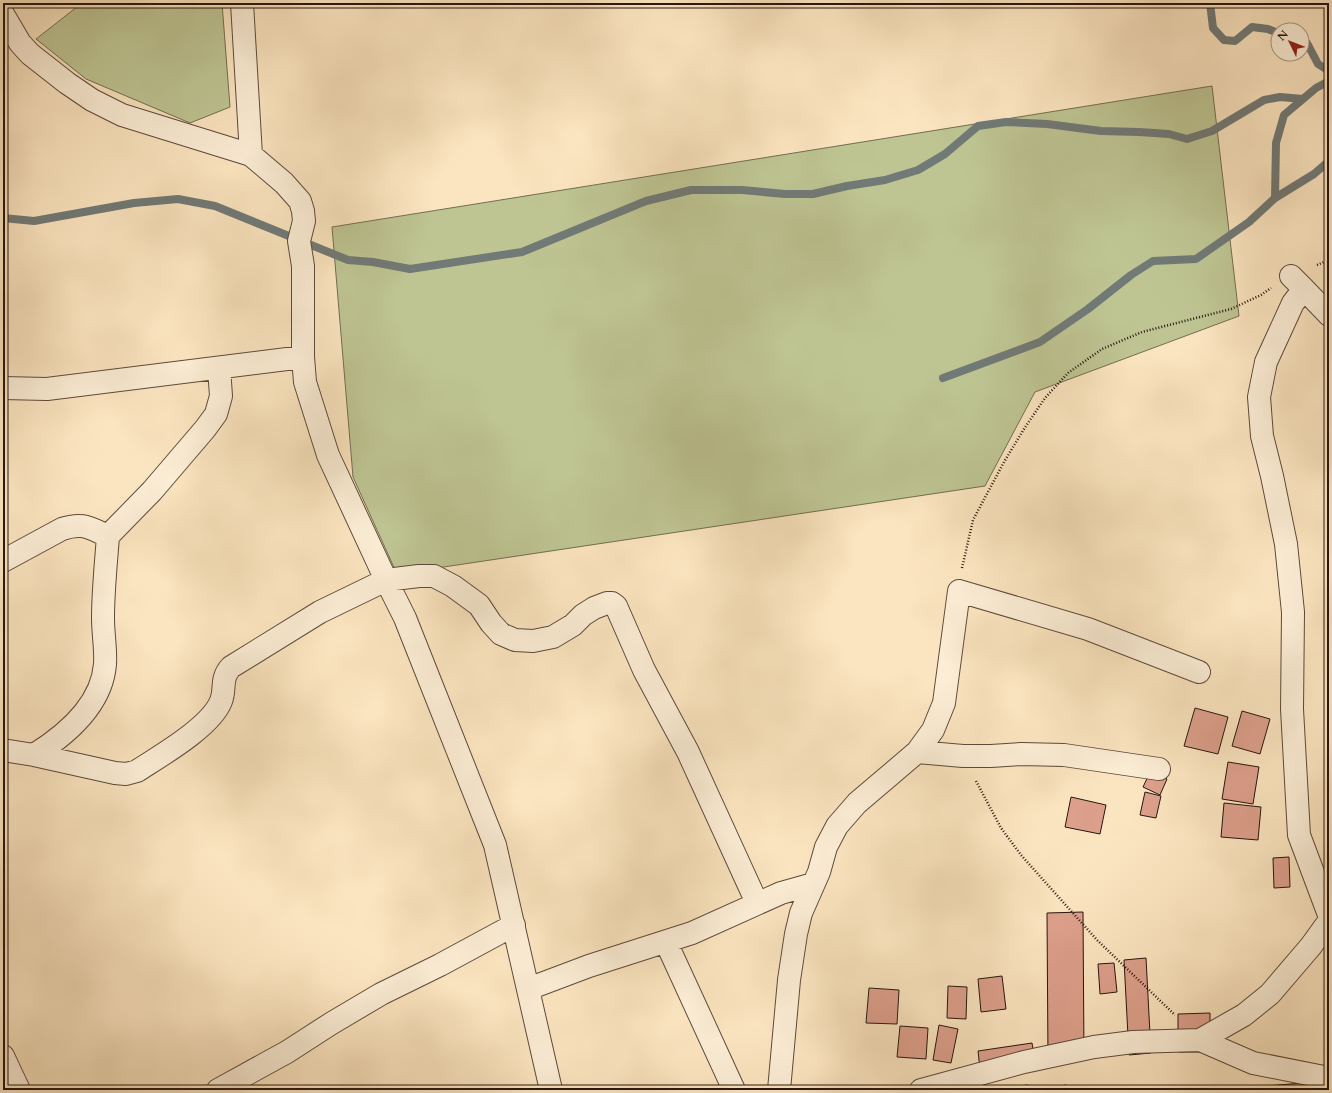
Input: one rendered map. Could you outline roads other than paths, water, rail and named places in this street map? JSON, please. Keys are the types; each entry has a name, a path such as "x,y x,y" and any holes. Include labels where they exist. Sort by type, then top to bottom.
{"street":[{"path":"242,3 251,155"},
{"path":"3,14 20,43 30,54 67,83 92,100 122,115 251,155 293,192 300,201 304,221 299,241 303,266 303,357 305,382 328,455 405,618 495,845 551,1090"},
{"path":"1329,315 1298,283 1293,303 1266,362 1259,397 1262,436 1286,544 1293,612 1292,709 1299,835 1329,915"},
{"path":"3,388 48,389 303,357"},
{"path":"34,755 52,744 76,723 94,699 101,682 105,665 103,617 108,536 152,491 206,429 216,414 221,396 219,368"},
{"path":"3,561 62,529 69,527 82,525 108,536"},
{"path":"3,750 34,755 115,774 126,774 137,771 195,732 211,716 221,701 224,676 231,667 320,612 386,580 419,576 434,576 454,586 479,605 500,634 515,640 533,641 552,637 573,625 583,615 594,608 607,603 612,603 616,606 644,670 688,752 758,903"},
{"path":"779,1090 789,980 796,934 801,913 819,872 826,847 838,826 857,803 917,752 933,730 940,717 944,703 959,591 1088,629 1199,672"},
{"path":"917,752 963,756 1021,754 1064,755 1158,769"},
{"path":"528,990 589,966 692,933 781,893 813,884"},
{"path":"1200,1040 1244,1015 1270,994 1311,946 1329,921"},
{"path":"218,1090 287,1052 381,994 440,965 514,925"},
{"path":"666,942 734,1090"},
{"path":"922,1090 1024,1062 1094,1047 1133,1042 1200,1040 1253,1063 1329,1078"},
{"path":"3,1056 19,1090"}],"waterway":[{"path":"1210,3 1213,28 1224,40 1235,41 1252,27 1270,30"},
{"path":"1310,49 1318,64 1329,71"},
{"path":"1275,198 1276,143 1284,115 1316,88 1329,81"},
{"path":"3,218 34,221 134,203 178,199 215,206 348,260 373,262 410,269 522,252 646,201 691,190 742,190 785,194 813,194 847,186 885,180 918,170 945,154 978,126 1006,122 1047,124 1101,131 1169,134 1187,139 1212,131 1264,100 1280,97 1303,99"},
{"path":"943,378 1040,342 1088,309 1131,275 1153,261 1196,259 1249,222 1275,198 1314,174 1329,161"}]}
